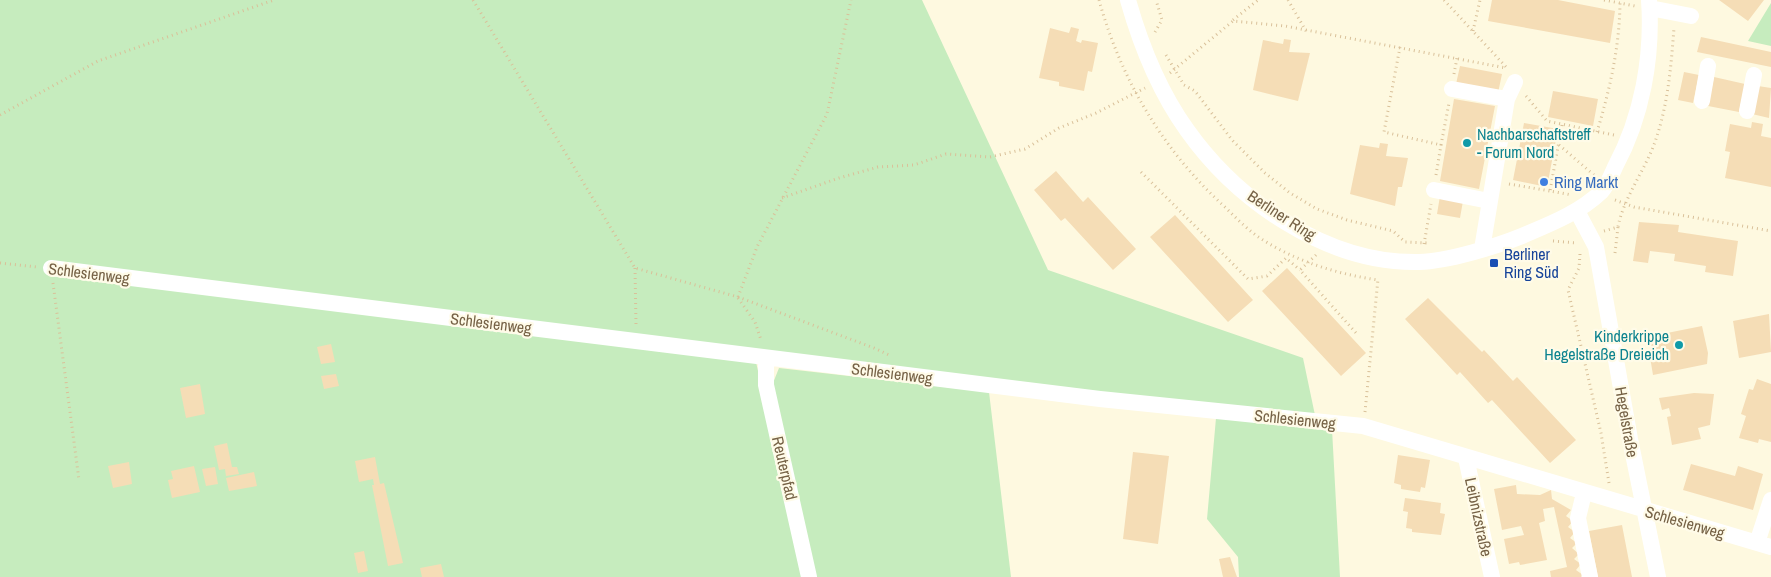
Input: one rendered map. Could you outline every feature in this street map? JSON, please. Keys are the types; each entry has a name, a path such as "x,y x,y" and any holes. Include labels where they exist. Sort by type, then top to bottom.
{"street":[{"name":"Berliner Ring","path":"1128,0 1136,29 1158,81 1187,131 1227,176 1269,211 1327,244 1381,259 1421,262 1506,243 1576,211 1601,191 1629,138 1647,67 1649,4"},
{"path":"1649,4 1683,14"},
{"path":"1702,101 1708,66"},
{"path":"1482,249 1511,75"},
{"path":"1747,111 1754,76"},
{"path":"1452,89 1507,99"},
{"path":"1434,190 1489,201"},
{"name":"Hegelstraße","path":"1576,211 1596,247 1643,509 1658,577"},
{"name":"Schlesienweg","path":"51,268 1100,399 1363,426 1764,545"},
{"name":"Reuterpfad","path":"766,358 766,385 809,577"},
{"name":"Leibnizstraße","path":"1466,458 1492,577"},
{"path":"1584,493 1578,518 1590,577"},
{"path":"1764,545 1771,500"}],"path":[{"path":"0,115 98,61 274,0"},
{"path":"473,0 635,268 636,342"},
{"path":"738,297 756,246 828,114 851,0"},
{"path":"1099,0 1113,42 1136,93 1154,125"},
{"path":"1154,34 1162,20 1156,0"},
{"path":"1158,81 1258,0"},
{"path":"1288,0 1306,31"},
{"path":"1444,0 1511,75 1547,121 1629,138"},
{"path":"1472,31 1480,0"},
{"path":"1604,0 1649,4"},
{"path":"1597,132 1607,99 1619,36 1620,2"},
{"path":"1614,258 1621,212 1644,169 1664,110 1683,14"},
{"path":"1233,21 1285,26 1400,46 1458,58 1511,75"},
{"path":"1400,46 1384,132 1441,145"},
{"path":"1162,48 1184,85 1195,92 1232,140 1265,173 1290,193 1317,209 1347,220 1393,231 1405,242 1437,243"},
{"path":"1421,262 1458,58"},
{"path":"782,198 839,178 878,167 914,164 946,154 990,157 1025,149 1059,128 1096,113 1136,93"},
{"path":"1550,191 1562,125"},
{"path":"1558,145 1601,191 1614,200 1626,204 1771,231"},
{"path":"1141,172 1248,278 1268,276 1286,258 1300,270 1356,333"},
{"path":"1493,182 1550,191 1601,191"},
{"path":"1591,237 1618,227"},
{"path":"1545,244 1554,241 1582,243 1579,268 1568,290 1601,433 1612,501"},
{"path":"1300,270 1327,244"},
{"path":"1363,426 1381,259"},
{"name":"Schlesienweg","path":"0,263 51,268"},
{"path":"51,268 78,480"},
{"path":"635,268 738,297 874,348 896,359"},
{"path":"738,297 755,322 766,358"}],"green space":[{"path":"0,0 922,0 1048,270 1303,358 1316,420 756,362 804,577 0,577"},
{"path":"1771,3 1771,46 1748,41"},
{"path":"779,368 989,392 1011,577 815,577 773,383"},
{"path":"1216,418 1332,429 1340,577 1239,577 1238,557 1207,519"}],"building":[{"path":"1492,0 1558,0 1615,11 1610,43 1488,21"},
{"path":"1719,0 1764,0 1748,21"},
{"path":"1071,27 1079,29 1076,41 1081,43 1082,40 1098,43 1092,72 1088,71 1084,91 1059,86 1059,82 1039,78 1050,28 1069,33"},
{"path":"1701,37 1771,52 1771,67 1697,52"},
{"path":"1284,39 1291,40 1289,52 1310,53 1298,101 1253,90 1263,40 1283,44"},
{"path":"1460,66 1502,74 1498,93 1456,84"},
{"path":"1684,72 1699,75 1693,103 1678,100"},
{"path":"1714,77 1745,84 1739,112 1708,106"},
{"path":"1758,86 1771,88 1769,118 1752,114"},
{"path":"1553,91 1598,99 1593,126 1548,117"},
{"path":"1454,99 1495,106 1479,189 1440,181"},
{"path":"1752,122 1763,124 1761,136 1771,138 1771,187 1725,178 1730,152 1725,151 1730,124 1751,128"},
{"path":"1524,123 1558,129 1547,187 1513,180"},
{"path":"1380,143 1388,144 1386,156 1408,158 1402,187 1398,187 1395,206 1350,194 1360,145 1379,148"},
{"path":"1056,171 1083,202 1088,197 1136,249 1113,270 1065,218 1061,221 1034,190"},
{"path":"1440,196 1463,201 1460,218 1437,214"},
{"path":"1175,215 1253,300 1228,322 1150,237"},
{"path":"1639,222 1679,225 1678,232 1738,241 1733,276 1705,272 1706,266 1674,261 1675,254 1650,251 1648,263 1633,261"},
{"path":"1287,268 1366,353 1341,376 1262,291"},
{"path":"1428,298 1482,352 1484,350 1513,381 1517,377 1576,440 1550,463 1492,400 1488,403 1460,372 1457,375 1405,319"},
{"path":"1769,314 1771,352 1739,358 1733,321"},
{"name":"Kinderkrippe Hegelstraße Dreieich","path":"1702,326 1708,353 1707,364 1653,375 1650,357 1652,336"},
{"path":"331,344 335,362 321,364 317,347"},
{"path":"336,374 339,386 324,389 321,376"},
{"path":"1757,379 1771,384 1771,442 1759,439 1758,443 1739,438 1746,416 1741,414 1749,389 1753,390"},
{"path":"200,384 205,414 186,418 180,388"},
{"path":"1694,393 1714,394 1710,425 1698,428 1701,439 1672,445 1667,417 1671,416 1669,408 1662,410 1659,398"},
{"path":"227,443 232,467 237,467 239,474 226,476 225,469 219,470 214,446"},
{"path":"1133,452 1169,456 1158,544 1123,539"},
{"path":"1398,455 1430,460 1425,488 1421,487 1420,492 1401,489 1401,485 1394,483"},
{"path":"375,457 380,484 384,483 403,563 388,566 372,485 374,485 373,479 359,482 355,461"},
{"path":"129,462 132,484 113,488 108,466"},
{"path":"1691,464 1735,476 1738,466 1763,474 1753,510 1683,490"},
{"path":"194,466 200,492 172,498 168,480 173,479 171,471"},
{"path":"215,467 218,484 206,486 202,469"},
{"path":"254,472 257,486 229,491 226,478"},
{"path":"1516,485 1517,494 1540,495 1551,490 1552,499 1571,510 1566,516 1573,521 1568,527 1575,532 1570,538 1577,543 1572,548 1579,554 1574,559 1581,564 1576,570 1583,575 1581,577 1551,577 1550,571 1567,567 1554,507 1543,509 1545,521 1539,523 1547,560 1520,565 1519,562 1509,564 1504,539 1524,535 1521,526 1502,530 1494,489"},
{"path":"1405,498 1441,503 1440,513 1445,514 1441,535 1412,532 1412,529 1406,528 1408,512 1403,511"},
{"path":"1622,525 1632,577 1598,577 1589,531"},
{"path":"364,551 368,571 358,573 354,553"},
{"path":"1230,557 1237,577 1223,577 1219,559"},
{"path":"441,564 444,577 422,577 420,568"}],"place":[{"name":"Nachbarschaftstreff - Forum Nord","path":"1467,143"},
{"name":"Ring Markt","path":"1544,182"},
{"name":"Berliner Ring Süd","path":"1494,263"},
{"name":"Kinderkrippe Hegelstraße Dreieich","path":"1679,345"}]}
